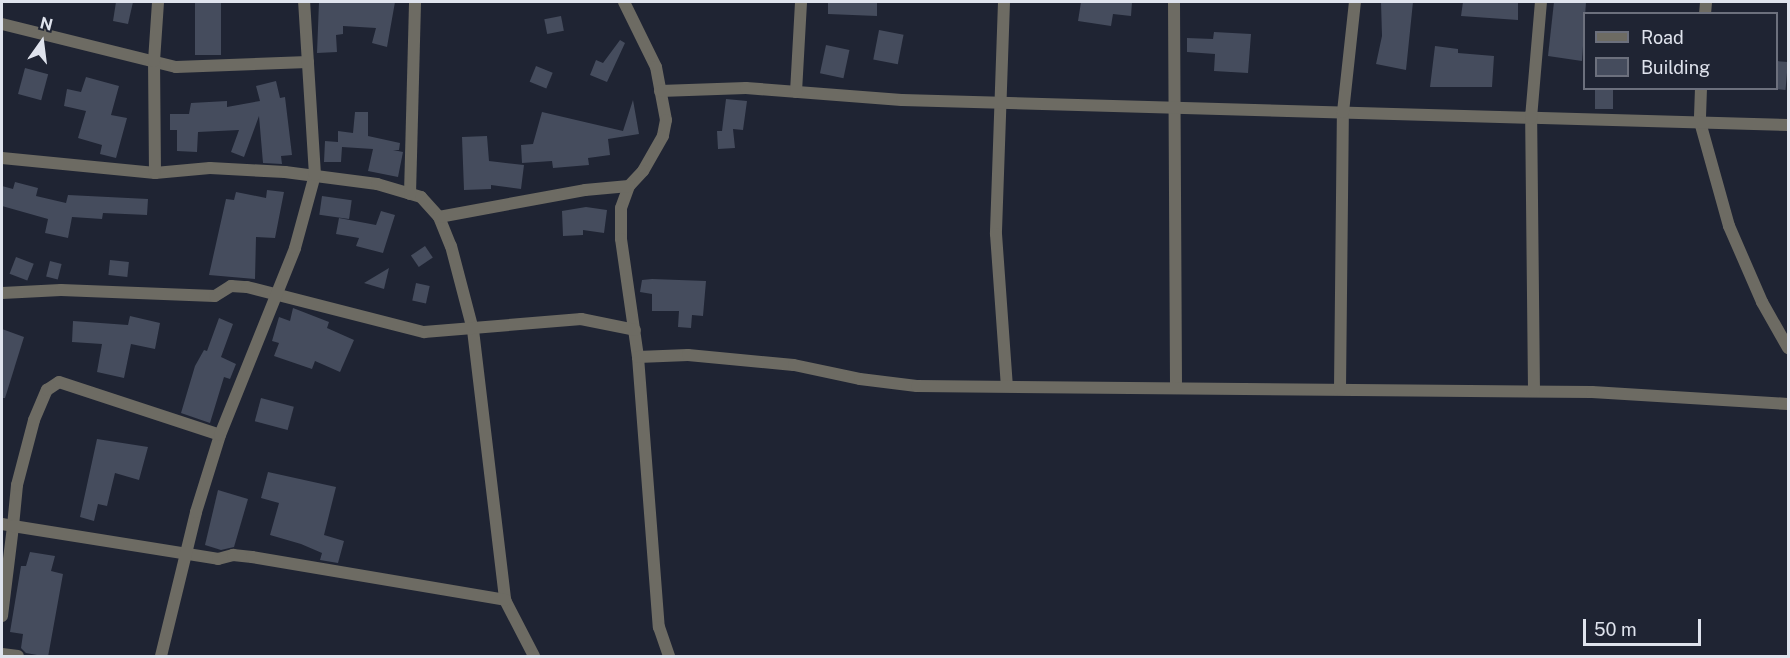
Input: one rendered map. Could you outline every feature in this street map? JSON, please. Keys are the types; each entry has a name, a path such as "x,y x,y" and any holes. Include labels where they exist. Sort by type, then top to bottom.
{"street":[{"path":"155,173 154,61 159,2"},
{"path":"161,657 186,553 220,435 295,248 315,175 304,2"},
{"path":"410,194 415,2"},
{"path":"624,2 656,67 666,120 663,135 643,171 629,186 621,208 621,239 638,357 659,627 669,657"},
{"path":"796,92 801,2"},
{"path":"1004,2 996,234 1006,386"},
{"path":"1174,2 1176,387"},
{"path":"1340,389 1343,112 1355,2"},
{"path":"1534,391 1531,118 1541,2"},
{"path":"2,24 176,67 308,62"},
{"path":"660,91 746,88 999,102 1788,125"},
{"path":"1701,90 1700,122 1729,226 1762,302 1788,348"},
{"path":"2,158 155,173 210,168 315,175 377,184 422,197 439,217 451,246 472,330 505,600 534,657"},
{"path":"439,217 585,190 629,186"},
{"path":"2,292 61,290 215,296 231,286 277,292 424,332 472,330 581,319 635,330"},
{"path":"638,357 688,355 794,364 860,379 917,386 1534,391 1788,404"},
{"path":"2,616 7,525 34,420 47,390 59,382 220,435"},
{"path":"7,525 218,559 232,555 252,557 505,600"},
{"path":"2,654 18,657"}],"building":[{"path":"116,2 133,2 128,24 113,21"},
{"path":"195,2 221,2 221,55 195,55"},
{"path":"319,2 395,2 387,47 372,43 376,28 343,26 343,34 336,35 337,52 317,53"},
{"path":"828,2 877,2 877,16 828,14"},
{"path":"1081,2 1132,2 1131,16 1113,14 1111,26 1078,21"},
{"path":"1381,2 1413,2 1406,70 1376,64 1382,36"},
{"path":"1463,2 1518,2 1518,20 1461,16"},
{"path":"1554,2 1586,2 1585,12 1583,12 1582,61 1548,56"},
{"path":"561,16 564,31 547,34 544,19"},
{"path":"879,30 904,35 898,64 873,59"},
{"path":"1214,32 1251,34 1248,73 1214,71 1215,54 1187,52 1187,38 1213,39"},
{"path":"620,40 625,43 607,82 590,75 596,60 603,63"},
{"path":"826,45 849,50 843,78 820,73"},
{"path":"1435,46 1458,49 1458,53 1494,56 1492,87 1430,87"},
{"path":"1778,61 1788,62 1786,90 1778,89"},
{"path":"536,66 553,73 546,89 530,82"},
{"path":"25,68 48,74 41,100 18,94"},
{"path":"86,77 119,86 111,115 127,118 116,158 100,154 102,145 78,138 86,111 64,106 67,89 81,92"},
{"path":"276,81 280,98 285,97 292,155 281,156 282,164 263,163 259,116 244,157 231,152 239,130 198,132 197,152 177,151 177,130 170,130 170,114 189,114 191,103 227,101 227,107 260,101 256,86"},
{"path":"1595,90 1613,90 1613,109 1595,109"},
{"path":"726,99 747,101 743,130 733,129 735,148 718,149 717,131 722,131"},
{"path":"633,100 639,134 608,139 610,155 588,158 589,165 553,168 552,161 522,163 521,145 533,144 542,112 623,131"},
{"path":"355,112 368,112 368,136 400,143 399,150 393,150 403,152 398,177 368,171 373,149 342,147 341,162 324,162 325,141 338,142 338,131 353,133"},
{"path":"487,136 489,161 524,165 521,189 491,185 491,189 464,190 462,137"},
{"path":"15,182 38,188 36,196 66,203 68,195 148,199 147,215 103,213 102,219 72,217 68,238 45,233 48,219 2,206 2,186 13,189"},
{"path":"267,190 284,192 275,238 256,237 255,279 209,275 226,199 234,200 236,192 266,198"},
{"path":"322,196 352,200 349,219 319,215"},
{"path":"586,207 607,210 604,233 583,230 583,235 563,236 562,211"},
{"path":"381,211 395,215 383,253 356,246 359,238 336,234 339,218 376,225"},
{"path":"425,246 433,258 419,267 411,256"},
{"path":"16,257 34,264 27,281 10,274"},
{"path":"110,260 129,262 127,277 108,275"},
{"path":"50,261 62,264 58,279 46,277"},
{"path":"389,268 384,289 364,283"},
{"path":"642,280 706,281 703,316 692,315 691,328 678,327 679,311 652,311 652,294 640,292"},
{"path":"416,283 430,286 426,304 412,301"},
{"path":"293,308 329,322 327,328 354,340 340,372 315,361 312,369 274,356 279,343 272,341 279,317 290,321"},
{"path":"130,316 160,323 155,349 131,344 124,378 97,372 102,344 72,342 73,321 128,325"},
{"path":"219,318 233,324 221,357 236,364 230,379 224,377 210,423 181,413 195,366 204,350 207,351"},
{"path":"2,329 24,337 5,398 2,398"},
{"path":"261,398 294,407 288,430 255,421"},
{"path":"97,439 148,447 139,480 115,473 107,506 98,504 94,521 80,517"},
{"path":"268,472 336,487 324,535 344,541 338,563 320,560 322,553 270,535 279,503 261,498"},
{"path":"218,490 248,499 234,547 221,550 205,545"},
{"path":"30,552 55,556 51,571 63,574 48,657 26,653 21,648 23,634 10,632 21,566 26,566"}]}
